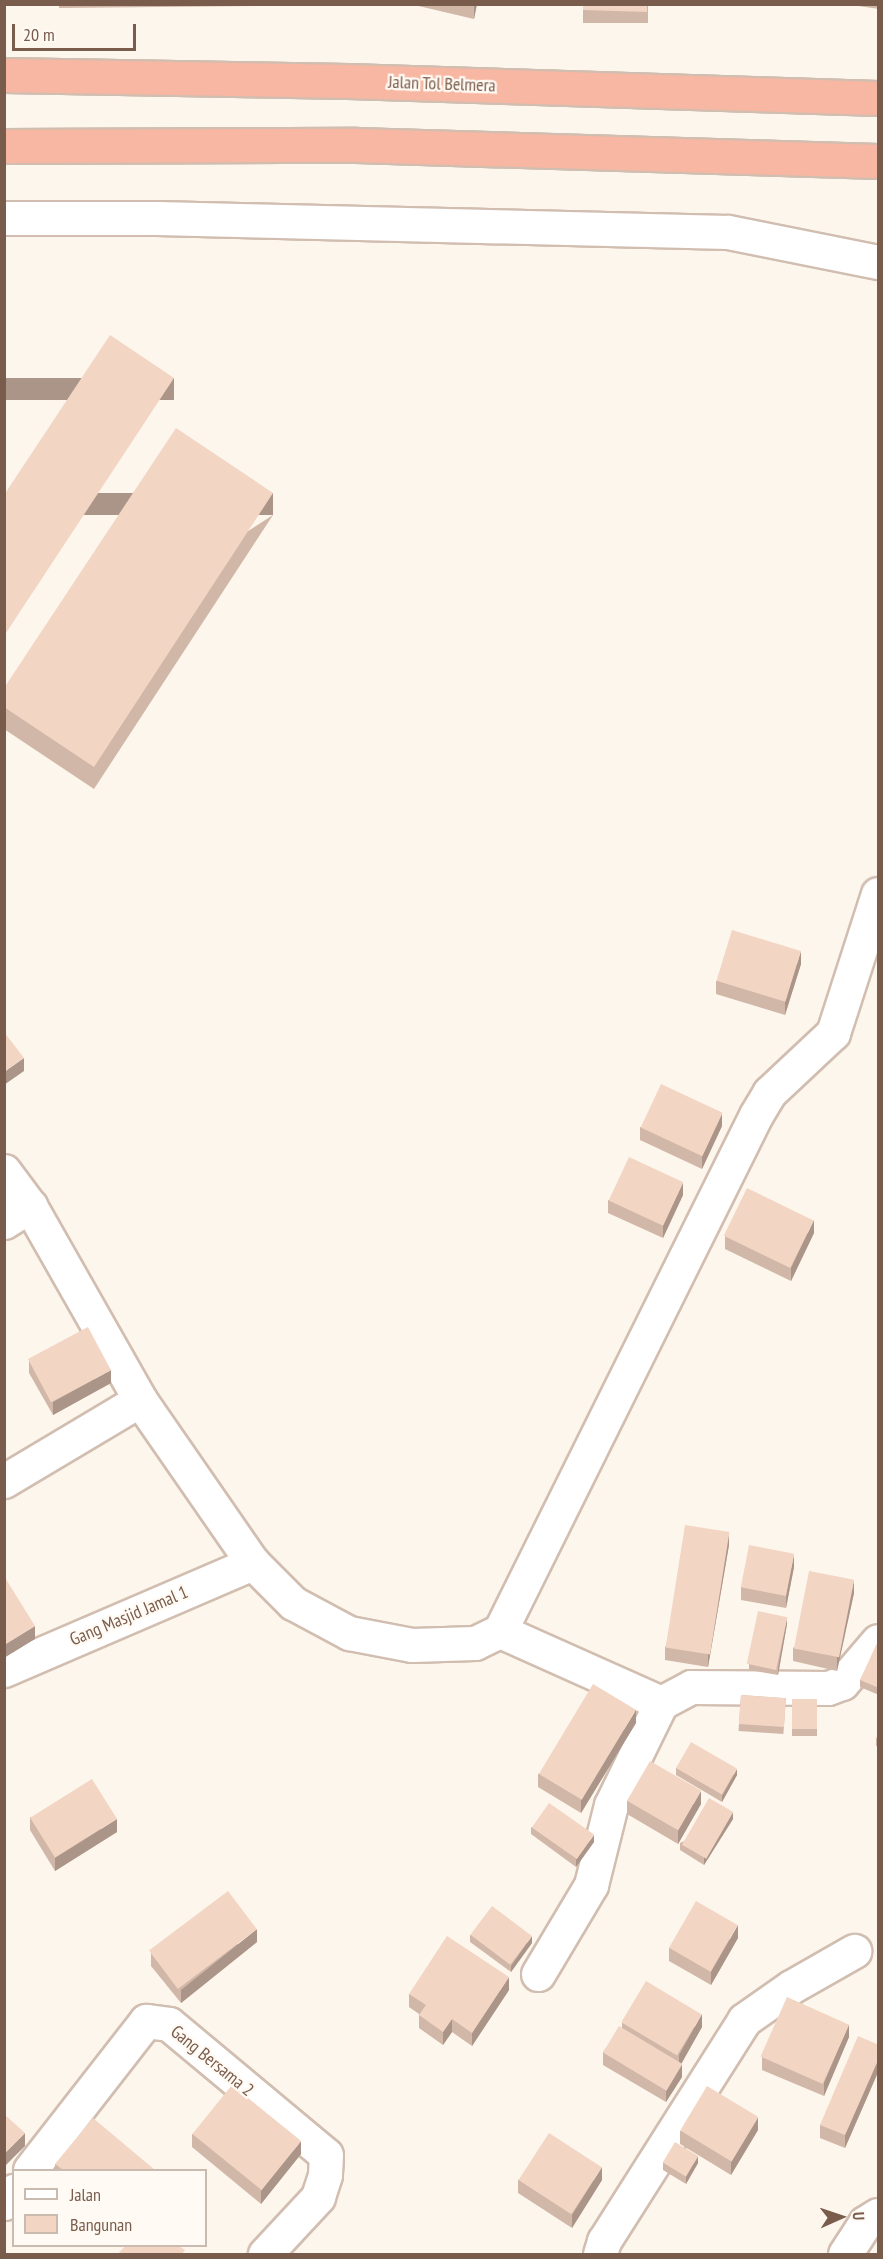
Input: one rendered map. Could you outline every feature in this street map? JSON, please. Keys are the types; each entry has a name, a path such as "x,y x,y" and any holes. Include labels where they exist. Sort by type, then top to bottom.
{"highway":[{"name":"Jalan Tol Belmera","path":"4,75 348,81 879,98"},
{"path":"4,146 356,145 879,161"}],"street":[{"path":"4,218 157,218 728,232 879,262"},
{"path":"4,1171 17,1214 140,1400 253,1563 293,1603 349,1633 412,1645 475,1643 500,1631 756,1115 769,1093 833,1033 879,894"},
{"path":"4,1481 140,1400"},
{"name":"Gang Masjid Jamal 1","path":"4,1670 253,1563"},
{"path":"500,1631 662,1703"},
{"path":"538,1974 591,1885 611,1805 662,1703 691,1687 828,1688 842,1683 879,1641"},
{"path":"600,2254 604,2241 744,2020 772,1999 854,1951"},
{"name":"Gang Bersama 2","path":"31,2169 146,2020 169,2024 326,2156 325,2175 318,2197 265,2254"},
{"path":"845,2254 866,2223 879,2215"}],"building":[{"path":"583,4 647,4 647,12 583,10"},
{"path":"110,335 174,378 4,636 4,495"},
{"path":"176,428 273,493 94,767 4,707 4,688"},
{"path":"732,930 801,951 785,1002 717,981"},
{"path":"4,1032 24,1058 4,1072"},
{"path":"661,1084 723,1113 702,1156 641,1128"},
{"path":"629,1157 683,1182 663,1226 609,1201"},
{"path":"747,1188 814,1220 790,1268 724,1236"},
{"path":"88,1327 111,1370 51,1402 28,1359"},
{"path":"685,1525 729,1532 710,1655 666,1647"},
{"path":"749,1545 794,1554 786,1596 741,1587"},
{"path":"809,1571 854,1580 839,1657 794,1649"},
{"path":"4,1576 35,1626 4,1645"},
{"path":"758,1611 787,1617 776,1670 747,1664"},
{"path":"877,1643 879,1644 879,1688 860,1680"},
{"path":"593,1684 636,1710 582,1800 539,1774"},
{"path":"741,1695 786,1698 784,1727 739,1724"},
{"path":"792,1699 817,1699 817,1729 792,1729"},
{"path":"691,1742 737,1768 722,1794 676,1768"},
{"path":"650,1761 701,1790 678,1830 627,1801"},
{"path":"92,1779 117,1819 55,1858 30,1818"},
{"path":"709,1798 733,1812 706,1859 682,1845"},
{"path":"549,1803 594,1835 577,1859 532,1828"},
{"path":"228,1891 257,1929 178,1989 149,1951"},
{"path":"696,1901 738,1925 711,1972 669,1948"},
{"path":"492,1906 532,1936 510,1965 470,1935"},
{"path":"447,1936 509,1977 472,2033 452,2019 443,2032 419,2015 426,2005 409,1994"},
{"path":"646,1981 702,2014 677,2056 621,2022"},
{"path":"787,1997 849,2025 823,2084 761,2056"},
{"path":"619,2026 682,2064 666,2091 603,2053"},
{"path":"858,2036 879,2045 879,2058 845,2135 820,2125"},
{"path":"232,2085 301,2141 262,2190 192,2134"},
{"path":"707,2086 758,2117 732,2161 680,2131"},
{"path":"4,2114 25,2133 4,2154"},
{"path":"93,2118 154,2169 62,2169 55,2164"},
{"path":"549,2133 602,2167 571,2214 519,2180"},
{"path":"675,2142 698,2156 686,2176 663,2163"},
{"path":"124,2247 180,2247 185,2250 182,2254 118,2254"}]}
